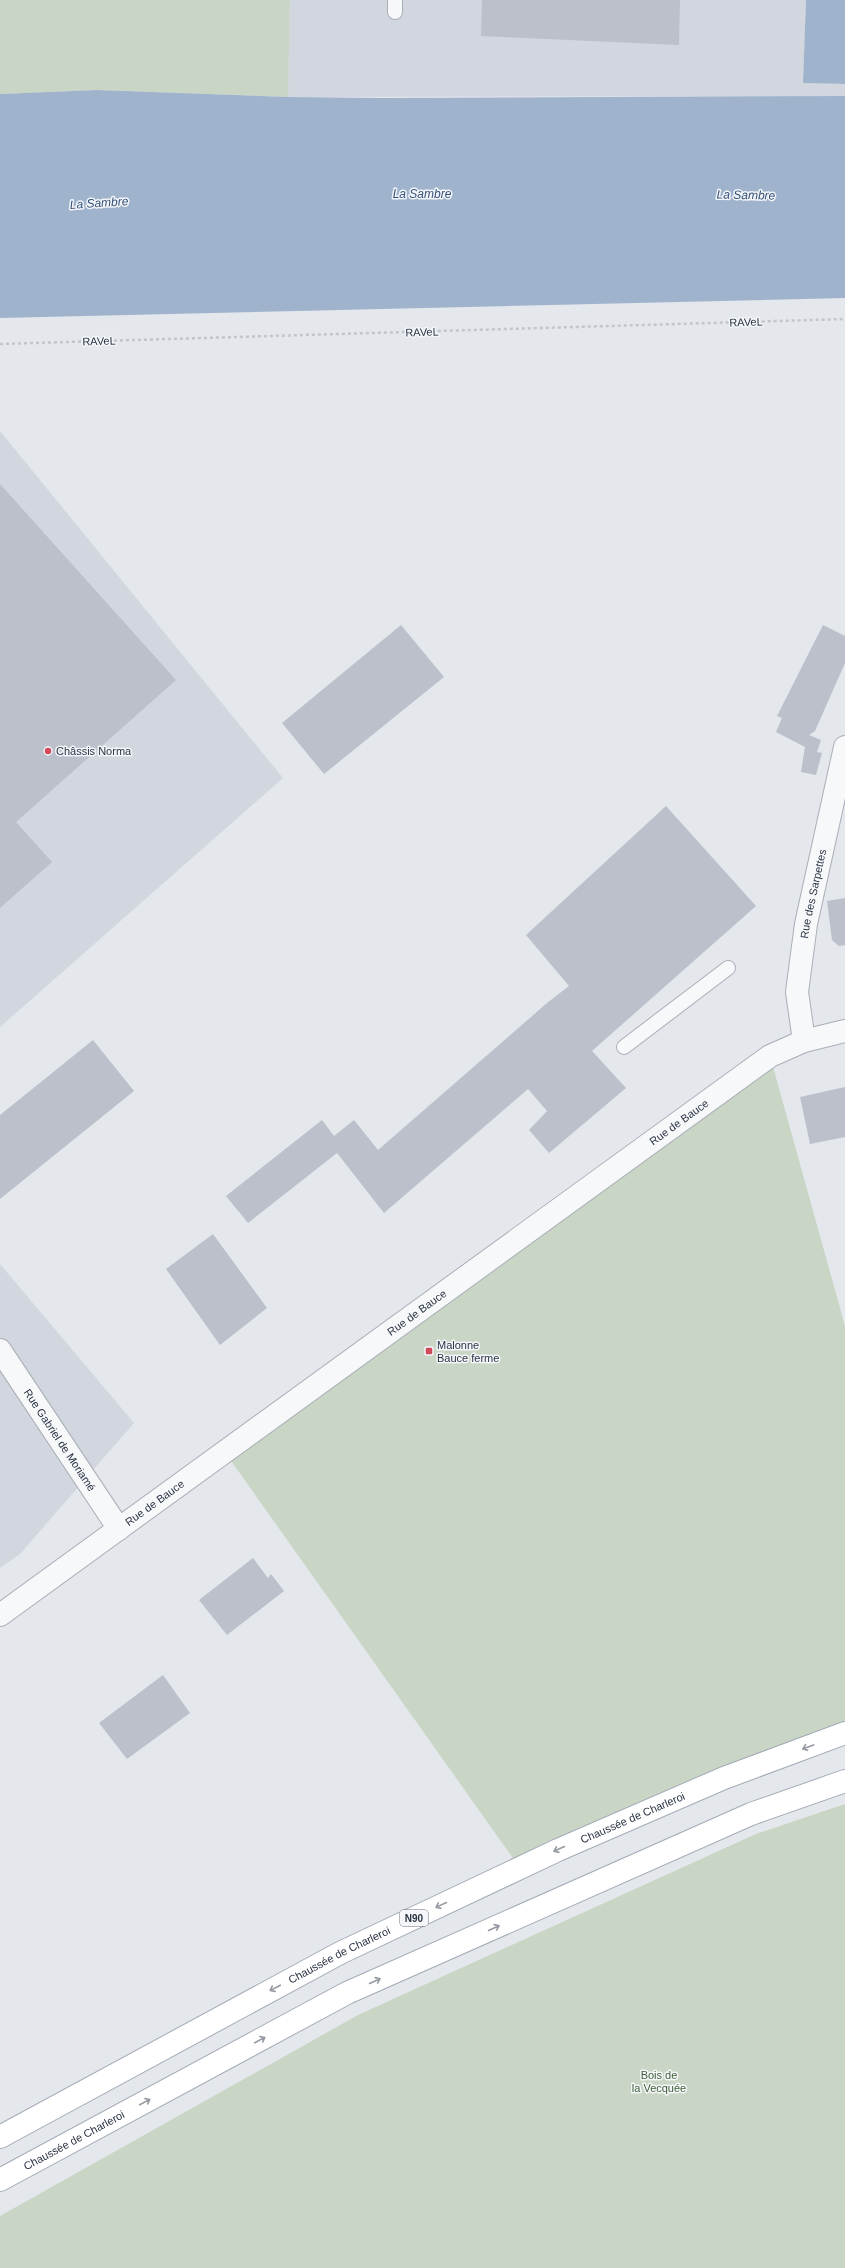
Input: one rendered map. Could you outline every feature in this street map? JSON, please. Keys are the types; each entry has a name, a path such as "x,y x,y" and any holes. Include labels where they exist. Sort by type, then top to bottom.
{"main road":[{"name":"Chaussée de Charleroi","path":"0,2137 340,1953 558,1850 724,1778 845,1733"},
{"name":"Chaussée de Charleroi","path":"0,2180 347,1993 751,1814 845,1781"}],"street":[{"name":"Rue des Sarpettes","path":"804,1041 797,992 806,924 845,747"},
{"name":"Rue de Bauce","path":"0,1615 763,1061 804,1041 845,1031"},
{"name":"Rue Gabriel de Moriamé","path":"0,1350 119,1529"}],"lane":[{"path":"624,1047 728,968"}],"path":[{"name":"RAVeL","path":"0,344 845,319"}],"shaded area":[{"path":"290,0 806,0 803,83 845,84 845,96 288,97"},
{"path":"0,431 283,778 0,1027"},
{"path":"0,1264 134,1423 20,1554 0,1568"}],"green space":[{"path":"0,0 290,0 288,97 97,90 0,94"},
{"path":"770,1056 845,1326 845,1731 520,1868 224,1451"},
{"name":"Bois de la Vecquée","path":"845,1804 845,2268 0,2268 0,2216 358,2015 756,1834"}],"water":[{"path":"806,0 845,0 845,84 803,83"},
{"name":"La Sambre","path":"97,90 288,97 382,98 845,96 845,298 0,318 0,94"}],"building":[{"path":"482,0 680,0 679,45 481,36"},
{"name":"Châssis Norma","path":"0,484 176,680 16,822 52,862 0,908"},
{"path":"401,625 444,677 324,774 282,723"},
{"path":"823,625 845,636 845,663 815,731 809,735 821,740 817,752 822,753 816,775 801,772 805,747 776,732 782,718 777,716"},
{"path":"666,806 756,906 592,1051 626,1088 549,1153 529,1130 547,1111 528,1089 384,1213 337,1153 248,1223 226,1196 322,1120 334,1136 354,1120 378,1150 547,1003 569,986 526,935"},
{"path":"845,898 845,945 839,946 832,940 827,901"},
{"path":"93,1040 134,1091 0,1199 0,1115"},
{"path":"845,1087 845,1137 810,1144 800,1097"},
{"path":"213,1234 267,1308 220,1345 166,1269"},
{"path":"253,1558 268,1578 271,1574 284,1591 227,1635 199,1600"},
{"path":"163,1675 190,1713 127,1759 99,1723"}],"place":[{"name":"Châssis Norma","path":"48,751"},
{"name":"Malonne Bauce ferme","path":"429,1351"}]}
